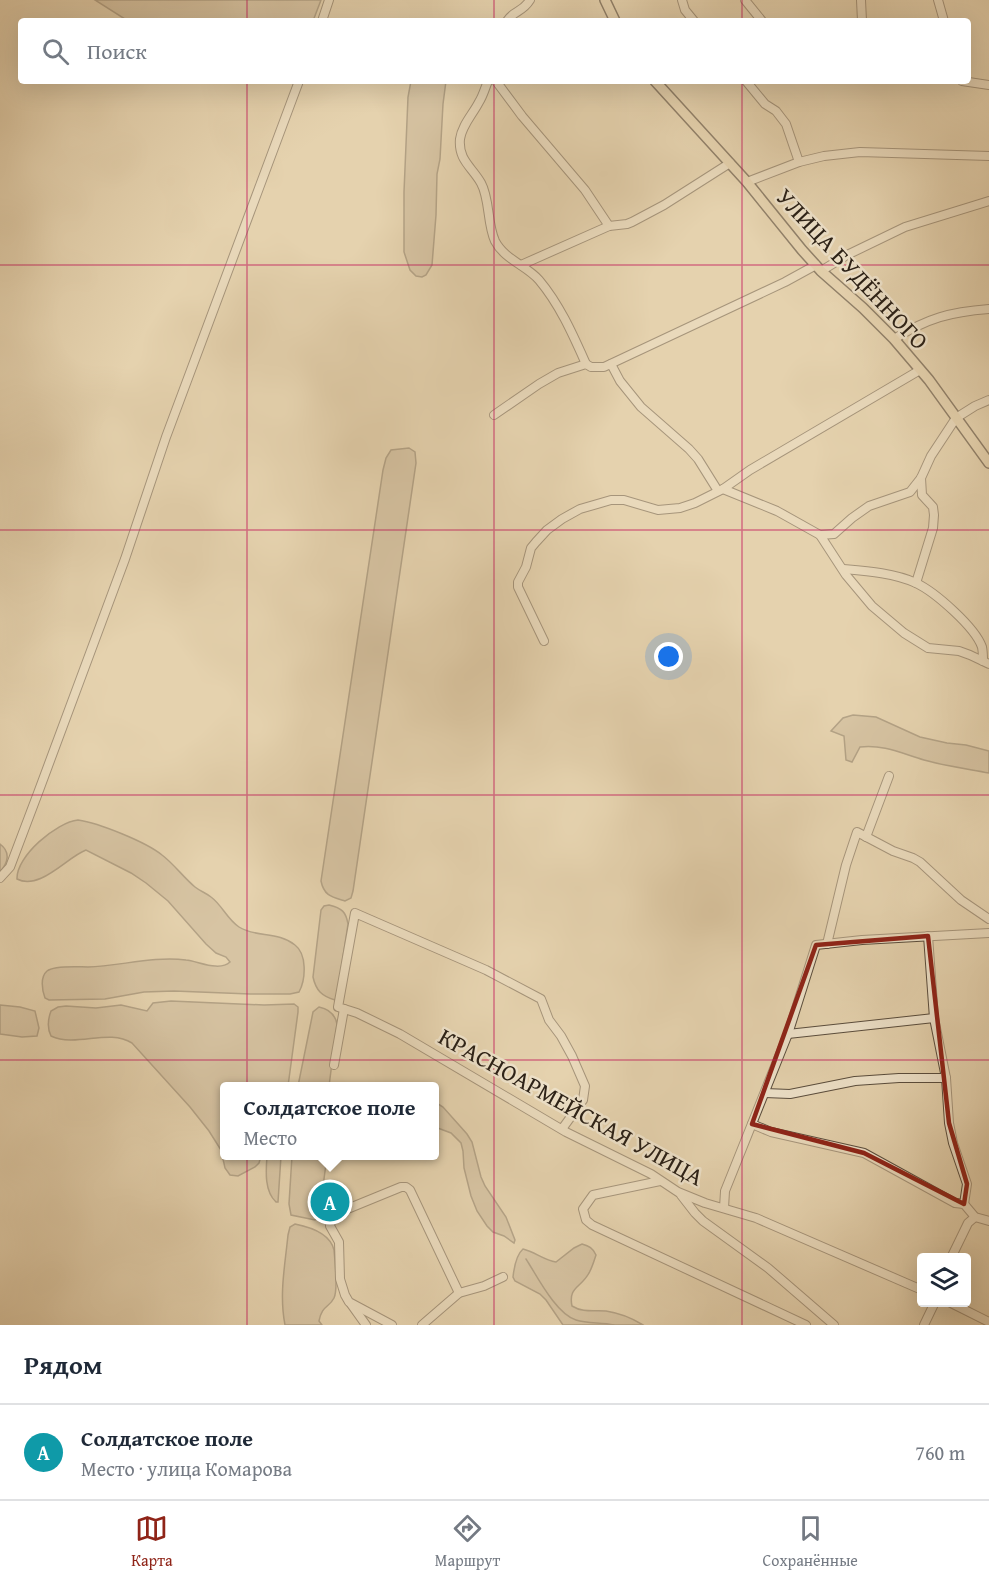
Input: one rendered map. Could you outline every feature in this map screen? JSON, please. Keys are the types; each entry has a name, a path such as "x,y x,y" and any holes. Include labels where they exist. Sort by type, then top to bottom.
{"main road":[{"path":"605,0 614,18"},
{"name":"УЛИЦА БУДЁННОГО","path":"658,84 747,182 818,268 894,339 929,380 989,463"}],"street":[{"path":"323,18 329,0"},
{"path":"510,18 524,10 530,0"},
{"path":"682,0 685,10 692,18"},
{"path":"745,0 760,18"},
{"path":"861,0 862,18"},
{"path":"938,0 943,18"},
{"path":"971,82 989,85"},
{"path":"0,878 10,867 125,559 166,436 298,84"},
{"path":"487,84 480,102 460,137 462,154 468,167 482,184 495,241 505,253 541,282 566,320 586,364"},
{"path":"498,84 522,116 585,190 609,226"},
{"path":"748,84 786,124 799,162"},
{"path":"747,182 799,162 824,156 860,152 989,156"},
{"path":"520,265 609,226 632,222 730,164"},
{"path":"494,415 539,384 558,374 586,364 598,368 611,364 905,227 989,201"},
{"path":"894,339 939,316 967,310 989,309"},
{"path":"611,364 620,381 641,407 689,449 720,490 777,512 820,535 872,606 904,633 928,648 959,651 986,663"},
{"path":"544,641 518,587 518,582 526,567 531,548 562,519 580,509 611,500 624,500 658,510 694,504 920,370"},
{"path":"820,535 831,535 869,506 909,492 921,478 956,418 989,400"},
{"path":"916,583 933,528 934,515 933,507 922,495 921,478"},
{"path":"834,555 837,531"},
{"path":"843,569 892,576 916,583 930,592 967,625 981,646 986,663"},
{"path":"986,663 989,651"},
{"path":"866,837 889,776"},
{"path":"827,944 856,832 920,862 961,900 989,920"},
{"path":"334,1065 356,913 486,970 541,999 549,1020 572,1056 585,1086 583,1100 562,1129"},
{"path":"724,1208 725,1191 788,1034 816,945 862,940 989,933"},
{"path":"928,936 934,1018 946,1078 949,1123 953,1143 967,1184 964,1204"},
{"name":"КРАСНОАРМЕЙСКАЯ УЛИЦА","path":"341,1008 400,1034 562,1129 645,1170 681,1194 756,1218 917,1288"},
{"path":"788,1034 934,1018"},
{"path":"765,1093 790,1094 855,1081 946,1078"},
{"path":"752,1124 771,1132 864,1153 955,1203 964,1204 975,1217 989,1221"},
{"path":"660,1181 593,1196 583,1209 583,1214 592,1225 806,1325"},
{"path":"366,1325 342,1288 339,1242 330,1226 331,1218 335,1214 401,1187 410,1190 459,1293"},
{"path":"681,1194 694,1213 703,1221 768,1268 832,1325"},
{"path":"953,1253 968,1223 975,1217"},
{"path":"422,1325 459,1293 484,1286 503,1277"},
{"path":"349,1302 392,1325"},
{"path":"924,1325 933,1307"},
{"path":"959,1307 989,1322"}],"highlighted area":[{"path":"928,936 949,1123 967,1184 964,1204 864,1153 752,1124 816,945"}],"shaded area":[{"path":"95,0 321,0 314,18 123,18"},
{"path":"410,84 446,84 437,174 432,265 422,277 416,276 410,270 404,252 408,97"},
{"path":"409,448 415,452 416,463 353,891 351,898 345,901 326,893 321,881 383,470 391,450"},
{"path":"853,715 876,717 920,737 989,751 989,773 940,764 893,750 868,746 860,747 852,762 846,760 844,736 831,731 843,718"},
{"path":"78,820 98,825 145,844 166,859 195,887 215,900 239,927 281,938 295,945 302,954 304,967 299,992 250,994 174,991 144,992 105,999 49,1000 45,998 42,988 43,977 47,971 55,968 100,966 161,959 186,960 214,966 230,962 206,944 168,901 146,883 86,850 35,881 17,879 23,860 39,842 59,827"},
{"path":"0,844 6,850 7,858 0,872"},
{"path":"329,905 343,911 348,924 335,1000 320,992 313,977 321,910 324,906"},
{"path":"171,1001 294,1004 298,1007 289,1082 220,1082 220,1148 190,1107 132,1043 113,1037 61,1039 51,1036 49,1030 51,1011 58,1007 96,1008 121,1005 147,1011 153,1003"},
{"path":"0,1005 35,1011 39,1028 37,1036 22,1037 0,1034"},
{"path":"319,1007 326,1009 335,1017 337,1024 330,1082 299,1082 313,1012"},
{"path":"439,1104 472,1142 481,1177 506,1217 515,1240 514,1243 493,1232 477,1211 464,1168 461,1143 451,1133 439,1128"},
{"path":"223,1160 260,1160 255,1167 238,1176 230,1175"},
{"path":"267,1160 281,1160 278,1202 269,1192"},
{"path":"292,1160 326,1160 319,1217 315,1220 291,1215 289,1204"},
{"path":"295,1224 324,1235 334,1250 335,1294 320,1316 319,1321 322,1325 285,1325 283,1314 284,1269 288,1235 290,1227"},
{"path":"582,1244 594,1251 596,1255 586,1278 572,1295 572,1306 584,1310 616,1313 643,1325 563,1325 540,1294 515,1281 513,1277 515,1266 523,1249 556,1262"}],"waterway":[{"path":"526,1259 554,1303 561,1310 576,1320 614,1325"}],"place":[{"name":"Солдатское поле","path":"330,1202"}]}
